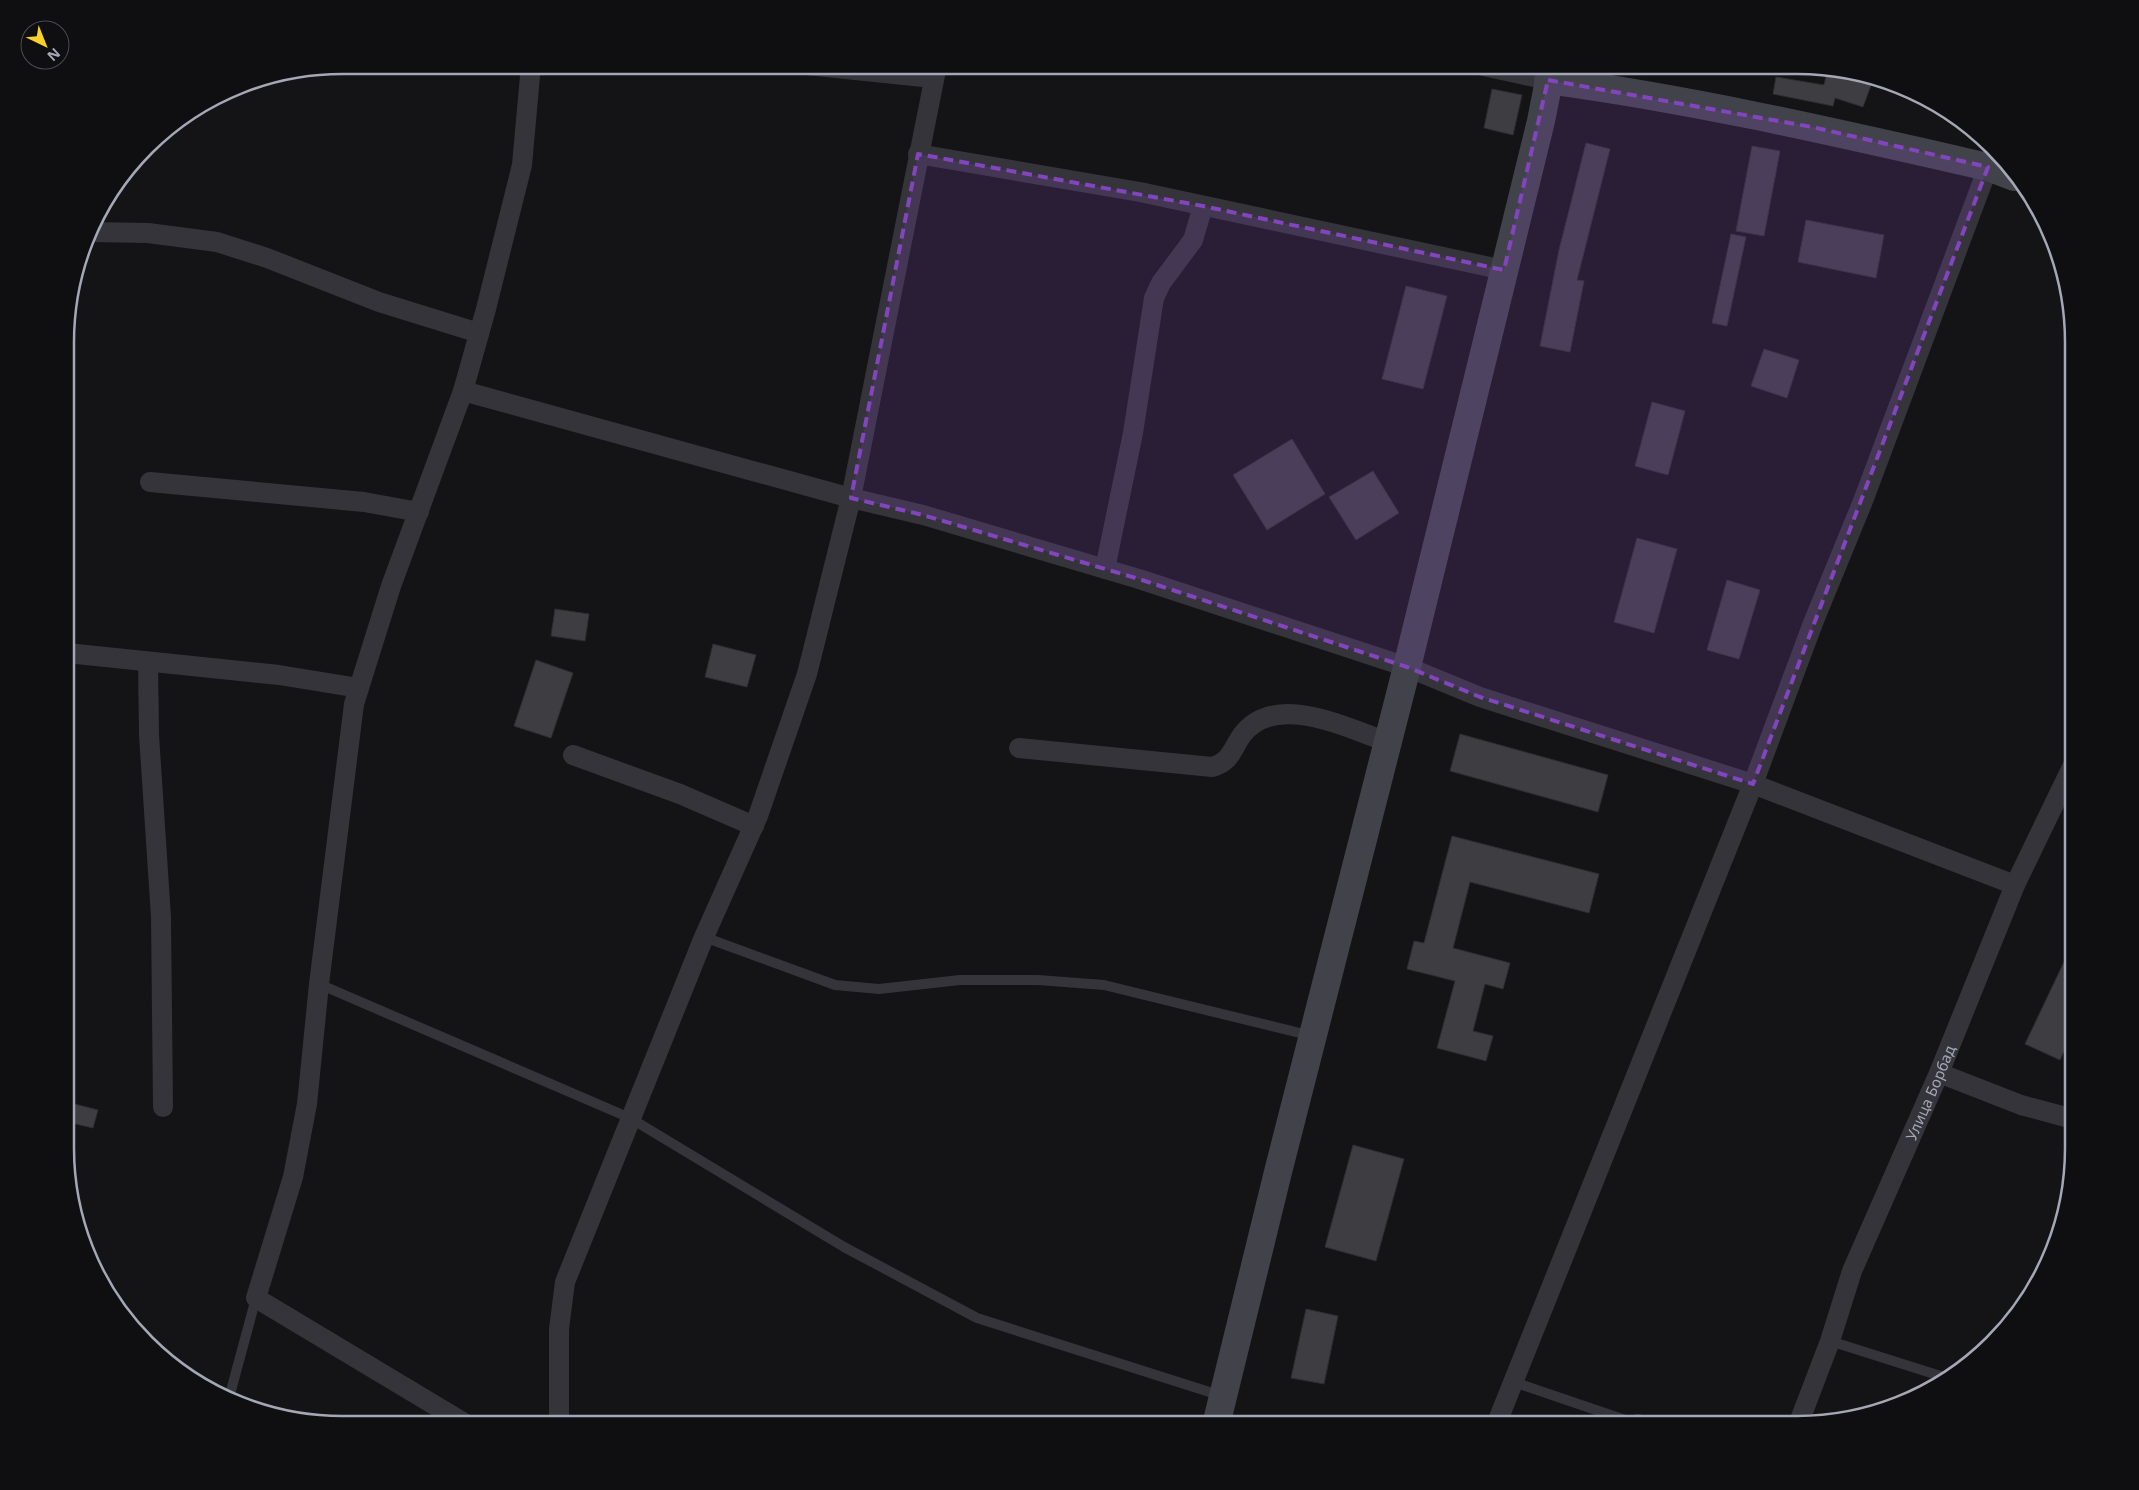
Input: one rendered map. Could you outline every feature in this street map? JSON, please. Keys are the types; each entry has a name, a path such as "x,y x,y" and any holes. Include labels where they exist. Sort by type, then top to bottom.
{"street":[{"path":"453,1416 256,1298 293,1177 306,1104 354,704 391,586 463,391 522,165 530,74"},
{"path":"559,1416 559,1329 565,1282 704,937 754,826 807,674 851,498 935,74"},
{"path":"1218,1416 1408,667 1541,121 1550,74"},
{"path":"1500,1416 1753,784 1813,623 1863,501 1991,160 1640,94 1554,74"},
{"path":"918,154 1140,192 1504,270"},
{"path":"1105,568 1132,433 1154,298 1161,283 1179,262 1193,240 1203,206"},
{"path":"97,232 148,233 217,242 267,258 379,302 479,333"},
{"path":"463,391 851,498 923,515 1105,568 1408,667 1480,697 1753,784 2015,885"},
{"path":"150,482 346,500 418,512"},
{"path":"74,654 279,675 359,688"},
{"path":"148,662 149,745 162,917 163,1107"},
{"path":"1019,748 1212,767 1222,765 1232,756 1242,735 1259,719 1271,714 1286,713 1322,720 1388,742"},
{"path":"574,755 680,794 754,826"},
{"name":"Улица Борбад","path":"1801,1416 1830,1341 1852,1272 1939,1073 2015,885 2065,782"},
{"path":"1939,1073 2021,1105 2065,1117"}],"lane":[{"path":"704,937 835,985 879,988 960,980 1038,980 1104,985 1313,1036"},
{"path":"319,984 630,1118 844,1247 977,1318 1223,1397"},
{"path":"231,1392 256,1298"},
{"path":"1830,1341 1939,1375"},
{"path":"1514,1382 1613,1416"}],"highlighted area":[{"path":"1548,80 1812,127 1988,167 1753,784 1480,697 1407,667 1139,579 923,515 851,498 918,154 1203,206 1504,270"}],"building":[{"path":"1826,75 1871,85 1863,107 1835,98 1833,106 1773,94 1776,77 1824,85"},
{"path":"1492,89 1522,95 1513,135 1484,128"},
{"path":"1586,143 1610,149 1577,280 1584,281 1570,352 1540,346 1559,250"},
{"path":"1752,146 1780,151 1764,236 1736,231"},
{"path":"1806,220 1884,235 1876,278 1798,262"},
{"path":"1731,234 1746,237 1727,326 1712,323"},
{"path":"1406,286 1447,296 1423,389 1382,379"},
{"path":"1764,349 1799,360 1787,398 1751,386"},
{"path":"1652,402 1685,411 1668,475 1635,466"},
{"path":"1292,439 1325,494 1267,530 1233,475"},
{"path":"1373,471 1399,513 1356,540 1329,497"},
{"path":"1637,538 1677,549 1654,633 1614,622"},
{"path":"1727,580 1760,590 1739,659 1707,650"},
{"path":"555,609 589,614 585,641 551,636"},
{"path":"713,644 756,655 747,687 705,677"},
{"path":"536,660 573,673 551,738 514,726"},
{"path":"1460,734 1608,775 1598,812 1450,771"},
{"path":"1452,836 1599,874 1589,913 1470,882 1453,948 1510,963 1503,989 1485,984 1473,1031 1493,1036 1486,1061 1437,1048 1455,981 1407,969 1414,941 1424,943"},
{"path":"2065,960 2065,1049 2060,1060 2025,1044"},
{"path":"74,1104 98,1110 93,1128 74,1124"},
{"path":"1353,1145 1404,1159 1376,1261 1325,1247"},
{"path":"1306,1309 1338,1316 1324,1384 1291,1378"}]}
